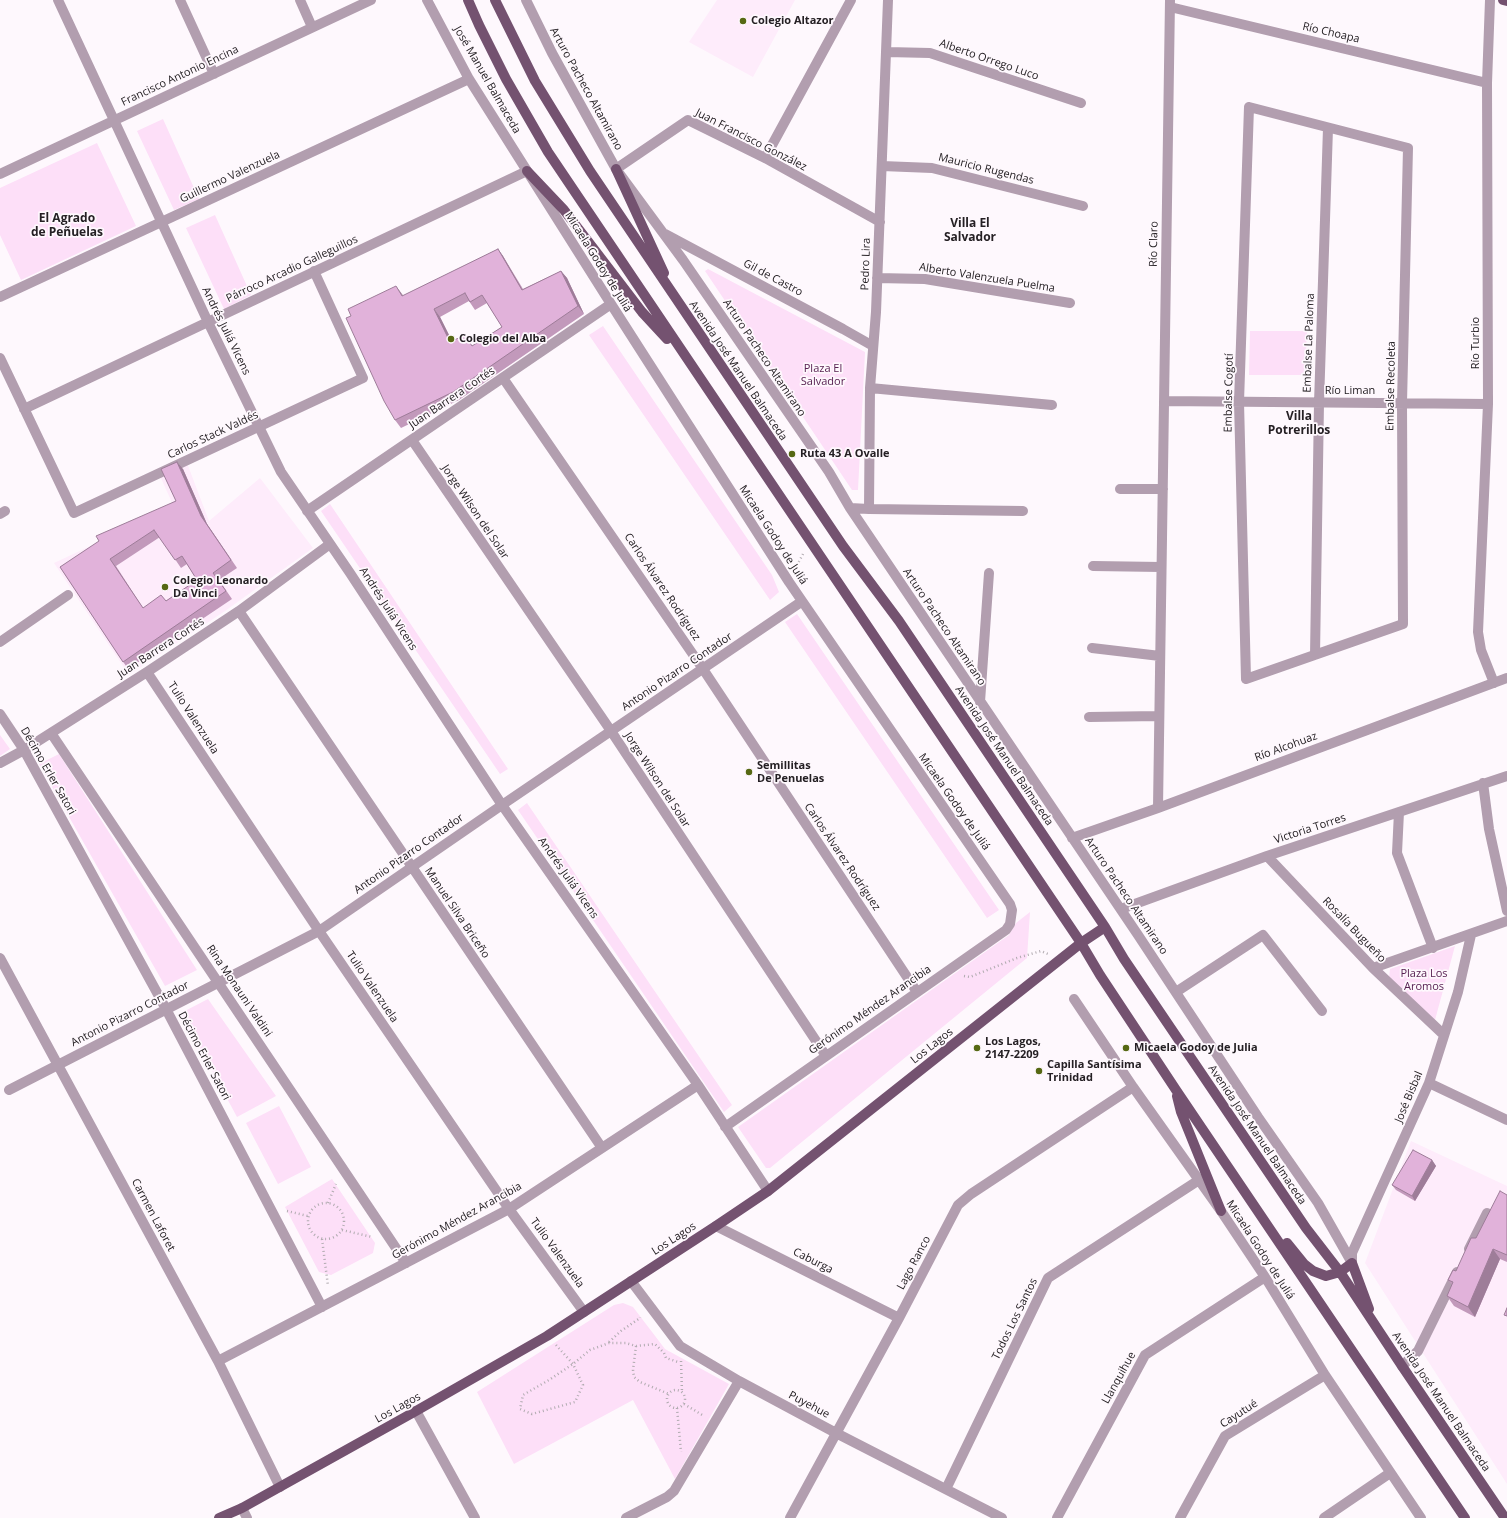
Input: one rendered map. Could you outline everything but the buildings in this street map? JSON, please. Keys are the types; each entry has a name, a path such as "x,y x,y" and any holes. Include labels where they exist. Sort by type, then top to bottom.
{"main road":[{"path":"468,0 506,79 541,141 687,361 1080,943 1100,976 1176,1090 1465,1518"},
{"name":"Avenida José Manuel Balmaceda","path":"495,0 535,81 562,127 677,302 843,546 898,620 1105,928 1124,960 1301,1221 1340,1272 1376,1328 1505,1518"},
{"path":"1503,0 1507,1"},
{"path":"616,169 677,302"},
{"path":"527,171 564,210 642,312 687,361"},
{"name":"Los Lagos","path":"219,1518 242,1508 280,1487 547,1336 716,1226 768,1191 1080,943 1105,928"},
{"path":"1176,1090 1181,1112 1221,1211"},
{"path":"1269,1228 1284,1240 1304,1264 1314,1271 1326,1276 1340,1272 1352,1263 1376,1328"}],"street":[{"name":"Andrés Juliá Vicens","path":"58,0 208,322 281,472 502,805 698,1085 768,1191"},
{"path":"180,0 214,74"},
{"path":"300,0 312,28"},
{"name":"Francisco Antonio Encina","path":"1,171 214,74 371,0"},
{"name":"José Manuel Balmaceda","path":"428,0 469,79 527,171"},
{"name":"Arturo Pacheco Altamirano","path":"526,0 552,53 616,169 683,260 828,472 850,508 1121,909 1258,1117 1318,1202 1352,1263"},
{"path":"765,158 851,0"},
{"name":"Pedro Lira","path":"869,509 870,388 876,312 888,0"},
{"name":"Río Turbio","path":"1490,0 1487,83 1488,404 1478,632 1481,650 1494,683"},
{"name":"Río Choapa","path":"1170,3 1487,83"},
{"name":"Río Claro","path":"1158,808 1170,3"},
{"name":"Alberto Orrego Luco","path":"887,52 930,53 1081,104"},
{"name":"Guillermo Valenzuela","path":"0,298 469,79"},
{"name":"Embalse Cogotí","path":"1315,655 1246,679 1240,402 1249,106 1328,128"},
{"name":"Juan Francisco González","path":"616,169 688,120 765,158 880,222"},
{"name":"Embalse Recoleta","path":"1315,655 1403,624 1402,403 1408,148 1328,128"},
{"name":"Embalse La Paloma","path":"1315,655 1320,403 1328,128"},
{"name":"Mauricio Rugendas","path":"882,166 932,168 1083,206"},
{"name":"Párroco Arcadio Galleguillos","path":"24,409 527,171"},
{"name":"Micaela Godoy de Juliá","path":"527,171 802,602 1010,904"},
{"name":"Gil de Castro","path":"661,232 873,346"},
{"name":"Carlos Stack Valdés","path":"24,409 74,514 260,427 362,378 314,272"},
{"name":"Alberto Valenzuela Puelma","path":"877,278 925,279 1070,303"},
{"name":"Juan Barrera Cortés","path":"307,511 611,304"},
{"path":"0,358 24,409"},
{"name":"Carlos Álvarez Rodríguez","path":"503,378 703,669 917,992"},
{"path":"870,388 1052,405"},
{"name":"Río Liman","path":"1164,401 1488,404"},
{"name":"Jorge Wilson del Solar","path":"412,440 610,731 826,1056"},
{"path":"1120,489 1162,489"},
{"path":"850,508 1023,511"},
{"name":"Juan Barrera Cortés","path":"0,763 24,750 148,672 239,611 330,544"},
{"path":"1093,566 1161,567"},
{"path":"980,702 989,573"},
{"path":"0,642 68,595"},
{"name":"Antonio Pizarro Contador","path":"9,1090 319,930 802,602"},
{"name":"Manuel Silva Briceño","path":"239,611 602,1148"},
{"path":"1092,648 1160,656"},
{"name":"Tulio Valenzuela","path":"148,672 319,930 509,1209 584,1312"},
{"name":"Río Alcohuaz","path":"1072,838 1158,808 1507,678"},
{"name":"Décimo Erler Satori","path":"0,714 24,750 166,1009 271,1208 326,1305"},
{"path":"1088,717 1159,716"},
{"name":"Rina Monauni Valdini","path":"51,733 406,1263"},
{"name":"Victoria Torres","path":"1121,909 1267,856 1507,776"},
{"path":"1483,783 1489,829 1507,911"},
{"path":"1399,812 1397,853 1433,948"},
{"name":"Rosalía Bugueño","path":"1267,856 1373,968 1444,1035"},
{"name":"Gerónimo Méndez Arancibia","path":"725,1126 1006,930 1012,917 1010,904"},
{"path":"1373,968 1471,935 1507,921"},
{"path":"1176,992 1263,935 1322,1010"},
{"name":"José Bisbal","path":"1352,1263 1352,1253 1429,1083 1458,992 1471,935"},
{"name":"Carmen Laforet","path":"0,958 218,1361 280,1487"},
{"name":"Micaela Godoy de Juliá","path":"1074,999 1133,1087 1221,1211 1265,1277 1325,1375 1421,1518"},
{"path":"1429,1083 1507,1120"},
{"name":"Gerónimo Méndez Arancibia","path":"218,1361 509,1209 698,1085"},
{"name":"Lago Ranco","path":"790,1518 899,1318 958,1205 971,1194 1133,1087"},
{"name":"Todos Los Santos","path":"946,1489 1048,1278 1199,1180"},
{"path":"1402,1366 1418,1351 1487,1213"},
{"name":"Caburga","path":"716,1226 899,1318"},
{"name":"Llanquihue","path":"1057,1518 1145,1355 1265,1277"},
{"name":"Puyehue","path":"631,1281 680,1346 739,1381 836,1433 1002,1518"},
{"name":"Cayutué","path":"1180,1518 1225,1436 1325,1375"},
{"path":"626,1518 667,1497 674,1491 739,1381"},
{"path":"416,1411 475,1518"},
{"path":"1324,1518 1390,1473"},
{"path":"242,1508 247,1518"}],"path":[{"path":"789,582 809,541"},
{"path":"944,973 970,976 1017,958 1041,951 1062,958"},
{"path":"328,1203 343,1168"},
{"path":"328,1203 339,1208 344,1225 342,1230 333,1238 322,1239 312,1234 307,1222 308,1216 316,1206 328,1203"},
{"path":"271,1208 308,1216"},
{"path":"342,1230 391,1242"},
{"path":"322,1239 326,1305"},
{"path":"547,1336 573,1364 583,1385 575,1402 532,1414 520,1409 523,1395 573,1364 590,1350 609,1342 621,1331 640,1318 643,1297"},
{"path":"609,1342 626,1343 636,1346 655,1344 664,1353 666,1358 681,1363"},
{"path":"636,1346 633,1370 634,1377 640,1382 669,1394"},
{"path":"680,1346 682,1392 685,1398 684,1404"},
{"path":"682,1392 674,1390 669,1394 667,1403 671,1407 677,1408 684,1404"},
{"path":"684,1404 714,1422"},
{"path":"677,1408 681,1453"}],"shaded area":[{"name":"Colegio Altazor","path":"717,0 795,0 753,77 689,42"},
{"name":"Colegio Leonardo Da Vinci","path":"187,463 209,521 260,478 313,548 225,611 129,675 54,563 174,507 160,476"},
{"path":"1411,1141 1507,1186 1507,1484 1365,1263"}],"green space":[{"path":"163,119 199,199 174,210 137,131"},
{"path":"97,143 136,226 21,280 0,235 0,188"},
{"path":"215,215 251,295 224,309 186,228"},
{"name":"Plaza El Salvador","path":"708,269 865,352 858,490 852,490 705,271"},
{"path":"603,326 772,575 779,592 770,600 589,335"},
{"path":"1250,331 1307,331 1305,375 1249,375"},
{"path":"330,504 508,769 500,774 321,511"},
{"path":"797,614 999,910 987,918 785,622"},
{"path":"0,735 10,749 0,756"},
{"path":"59,754 197,970 165,986 39,764"},
{"path":"527,803 732,1105 724,1112 518,810"},
{"path":"1030,912 1027,958 770,1168 766,1168 738,1127 1009,935 1016,923"},
{"name":"Plaza Los Aromos","path":"1455,946 1435,1020 1389,978 1390,969"},
{"path":"208,999 276,1096 237,1117 181,1013"},
{"path":"279,1106 311,1167 278,1184 246,1123"},
{"path":"332,1179 375,1243 373,1253 331,1275 319,1272 285,1207"},
{"path":"623,1303 633,1307 665,1349 729,1384 675,1479 633,1400 514,1464 477,1392 614,1305"}],"place":[{"name":"Colegio Altazor","path":"743,21"},
{"name":"Colegio del Alba","path":"451,339"},
{"name":"Ruta 43 A Ovalle","path":"792,454"},
{"name":"Colegio Leonardo Da Vinci","path":"165,587"},
{"name":"Semillitas De Penuelas","path":"749,772"},
{"name":"Los Lagos, 2147-2209","path":"977,1048"},
{"name":"Micaela Godoy de Julia","path":"1126,1048"},
{"name":"Capilla Santísima Trinidad","path":"1039,1071"}],"district":[{"name":"El Agrado de Peñuelas","path":"67,226"},
{"name":"Villa El Salvador","path":"970,231"},
{"name":"Villa Potrerillos","path":"1299,424"}]}
